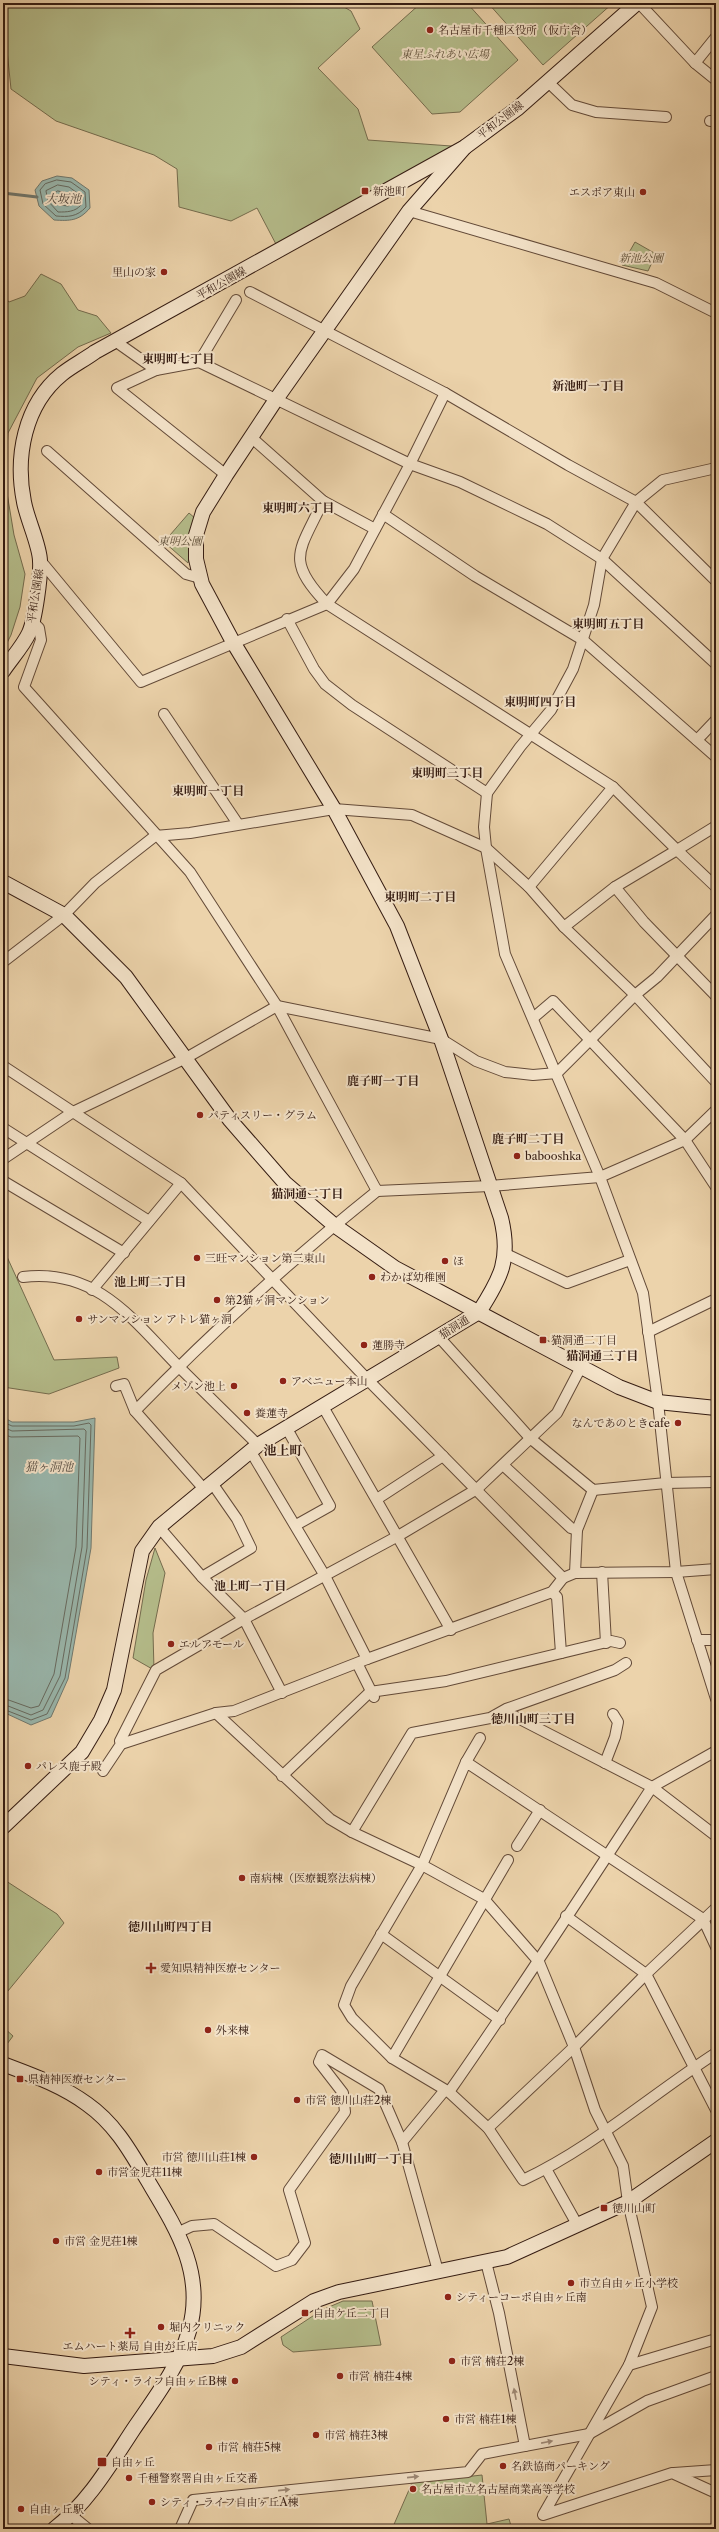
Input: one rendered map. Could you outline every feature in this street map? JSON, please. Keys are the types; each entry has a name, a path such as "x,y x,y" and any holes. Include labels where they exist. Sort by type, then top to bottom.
{"street":[{"path":"638,3 695,63 716,80"},
{"name":"平和公園線","path":"3,671 29,634 40,560 24,503 20,475 23,441 30,418 43,396 61,375 115,341 465,147 518,108 638,3"},
{"path":"695,63 716,37"},
{"path":"548,82 572,105 590,110 666,117"},
{"path":"3,882 64,915 126,977 230,1120 285,1183 334,1225 395,1268 479,1312 494,1289 506,1254 505,1232 441,1039 397,926 334,809 233,642 200,578 196,559 196,535 203,512 226,475 252,438 277,398 409,211 465,147"},
{"path":"409,211 656,283 716,312"},
{"path":"250,292 445,393 561,462 636,502 716,581"},
{"path":"199,362 236,300"},
{"path":"115,341 156,370"},
{"path":"226,475 117,388 156,370 199,362 277,398 410,464 460,482 547,524 602,559 716,664"},
{"path":"40,560 141,682 287,619 327,604 354,569 410,464 445,393"},
{"path":"252,438 323,501 375,529"},
{"path":"47,451 186,574 200,578"},
{"path":"716,468 663,480 636,502 602,559 594,605 573,669 551,710 487,793 484,827 486,848 505,954 557,1073 600,1178 643,1293 658,1402 676,1572 716,1699"},
{"path":"323,501 299,557 301,570 307,584 327,604 613,787 716,887"},
{"path":"383,514 475,576 583,640 716,757"},
{"path":"287,619 314,670 325,684 352,705 487,793"},
{"path":"32,621 39,628 41,640 24,687 155,836 190,872 277,1006 377,1190"},
{"path":"164,714 238,824"},
{"path":"697,740 716,720"},
{"path":"529,887 613,787"},
{"path":"3,962 64,915 95,883 155,836 334,809 412,815 486,848 529,887 564,927 635,995 716,1082"},
{"path":"564,927 615,887 716,826"},
{"path":"615,887 644,922 716,996"},
{"path":"3,1160 73,1112 186,1058 277,1006 441,1039 476,1062 505,1072 533,1074 557,1073 592,1040 635,995 656,977 716,915"},
{"path":"533,1018 553,1001 592,1040 685,1140 716,1187"},
{"path":"3,1066 181,1183 366,1378 563,1578"},
{"path":"135,1411 178,1366 273,1279 334,1225 377,1190 490,1186 600,1178 685,1140 716,1110"},
{"path":"3,1128 149,1221"},
{"path":"3,1181 124,1253"},
{"path":"92,1290 181,1183"},
{"path":"506,1254 567,1283 630,1260"},
{"path":"23,1278 57,1276 92,1290 121,1306 254,1448 325,1576 362,1662 372,1694"},
{"path":"648,1332 716,1299"},
{"name":"猫洞通","path":"3,1827 82,1752 101,1720 114,1690 140,1557 150,1536 158,1527 254,1448 366,1378 439,1337 479,1312 619,1387 658,1402 716,1408"},
{"path":"439,1337 530,1438 593,1490 666,1483 716,1482"},
{"path":"103,1771 121,1744 120,1741 156,1670 244,1619 398,1536 477,1489 557,1413 581,1366"},
{"path":"116,1386 124,1384 135,1411 208,1486 237,1519 251,1548 202,1577"},
{"path":"322,1405 451,1630"},
{"path":"286,1427 330,1506 296,1525"},
{"path":"377,1499 443,1456"},
{"path":"503,1465 571,1528 577,1530"},
{"path":"575,1573 577,1530 593,1490"},
{"path":"158,1527 202,1577 244,1619 282,1693"},
{"path":"121,1744 216,1713 234,1711 552,1592 563,1578 575,1573 676,1572 716,1569"},
{"path":"602,1572 606,1643"},
{"path":"552,1592 557,1597 561,1653"},
{"path":"697,1640 716,1640"},
{"path":"282,1776 372,1694 446,1681 606,1643 620,1643"},
{"path":"352,1832 412,1733 490,1718 506,1709 615,1670 626,1663"},
{"path":"216,1713 330,1819 352,1832 422,1865 484,1899 538,1962 574,2047 595,2110 623,2166 628,2202 652,2307 629,2365 588,2434 543,2515 672,2473 716,2470"},
{"path":"605,1763 615,1737 618,1722 613,1714"},
{"path":"514,1716 652,1787 716,1836"},
{"path":"480,1738 466,1762 422,1865 351,1986 344,2005 352,2018 392,2058 447,2091 488,2128 523,2180 546,2169 606,2131 694,2067 716,2053"},
{"path":"402,2142 447,2091 500,2020 566,1916 652,1787 716,1750"},
{"path":"466,1762 608,1854 703,1919 716,1947"},
{"path":"517,1846 540,1810"},
{"path":"392,2058 508,1860"},
{"path":"488,2128 574,2047 646,1974 716,1908"},
{"path":"566,1916 646,1974 716,2110"},
{"path":"381,1934 500,2020"},
{"path":"179,2232 192,2226 214,2224 276,2266 292,2260 305,2243 289,2190 345,2112 343,2093 319,2062 322,2055 379,2089 402,2142 438,2271"},
{"path":"3,2064 58,2086 88,2104 118,2130 179,2232 194,2286 189,2330 179,2359 106,2472 72,2516 54,2529"},
{"path":"3,2356 84,2366 213,2356 241,2347 314,2301 339,2292 507,2257 628,2202 716,2141"},
{"path":"546,2169 578,2226"},
{"path":"486,2262 499,2313 525,2446"},
{"path":"629,2365 716,2339"},
{"path":"180,2529 193,2500 468,2472 482,2454 588,2434 647,2401 716,2376"},
{"path":"672,2473 716,2493"},
{"path":"72,2516 88,2529"}],"green space":[{"path":"3,3 337,3 351,11 360,29 318,68 358,109 368,140 465,147 278,248 257,208 231,221 179,207 177,169 154,155 56,121 11,89 5,31 3,30"},
{"name":"東星ふれあい広場","path":"421,3 467,3 518,60 460,112 432,114 372,47"},
{"path":"488,3 613,3 543,65"},
{"name":"新池公園","path":"635,242 656,254 648,271 622,265"},
{"path":"41,274 61,284 78,310 97,316 111,333 78,347 37,378 8,433 5,481 14,535 25,574 20,607 11,635 3,651 3,295 9,302 25,296"},
{"name":"東明公園","path":"189,513 196,519 188,563 164,542"},
{"path":"3,1248 54,1360 117,1357 119,1368 49,1394 3,1387"},
{"path":"155,1548 165,1573 153,1633 154,1670 133,1658 146,1580"},
{"path":"3,1879 57,1914 64,1923 3,1997"},
{"path":"3,2027 13,2036 4,2048 3,2047"},
{"path":"343,2301 372,2301 381,2345 293,2352 283,2345 281,2337 322,2310"},
{"path":"482,2475 487,2524 509,2519 512,2529 392,2529 412,2483"}],"water":[{"name":"大坂池","path":"57,176 72,178 89,190 90,208 82,216 70,220 54,220 39,206 35,190 42,181"},
{"name":"猫ヶ洞池","path":"3,1417 12,1422 74,1422 95,1418 91,1548 68,1679 51,1717 31,1725 3,1712"}],"waterway":[{"path":"3,193 37,197"}],"place":[{"name":"名古屋市千種区役所（仮庁舎）","path":"430,30"},
{"name":"新池町","path":"365,191"},
{"name":"エスポア東山","path":"643,192"},
{"name":"里山の家","path":"164,272"},
{"name":"パティスリー・グラム","path":"200,1115"},
{"name":"babooshka","path":"517,1156"},
{"name":"三旺マンション第三東山","path":"197,1258"},
{"name":"ほ","path":"445,1261"},
{"name":"わかば幼稚園","path":"372,1277"},
{"name":"第2猫ヶ洞マンション","path":"217,1300"},
{"name":"サンマンション アトレ猫ヶ洞","path":"79,1319"},
{"name":"猫洞通二丁目","path":"543,1340"},
{"name":"蓮勝寺","path":"364,1345"},
{"name":"アベニュー本山","path":"283,1381"},
{"name":"メゾン池上","path":"234,1386"},
{"name":"養蓮寺","path":"247,1413"},
{"name":"なんであのときcafe","path":"678,1423"},
{"name":"エルアモール","path":"171,1644"},
{"name":"パレス鹿子殿","path":"28,1766"},
{"name":"南病棟（医療観察法病棟）","path":"242,1878"},
{"name":"愛知県精神医療センター","path":"151,1968"},
{"name":"外来棟","path":"208,2030"},
{"name":"県精神医療センター","path":"20,2079"},
{"name":"市営 徳川山荘2棟","path":"297,2100"},
{"name":"市営 徳川山荘1棟","path":"254,2157"},
{"name":"市営金児荘11棟","path":"99,2172"},
{"name":"徳川山町","path":"604,2208"},
{"name":"市営 金児荘1棟","path":"56,2241"},
{"name":"市立自由ヶ丘小学校","path":"571,2283"},
{"name":"シティーコーポ自由ヶ丘南","path":"448,2297"},
{"name":"自由ケ丘二丁目","path":"305,2313"},
{"name":"堀内クリニック","path":"161,2327"},
{"name":"エムハート薬局 自由が丘店","path":"130,2333"},
{"name":"市営 楠荘2棟","path":"452,2361"},
{"name":"市営 楠荘4棟","path":"340,2376"},
{"name":"シティ・ライフ自由ヶ丘B棟","path":"235,2381"},
{"name":"市営 楠荘1棟","path":"446,2419"},
{"name":"市営 楠荘3棟","path":"316,2435"},
{"name":"市営 楠荘5棟","path":"209,2447"},
{"name":"自由ヶ丘","path":"102,2462"},
{"name":"名鉄協商パーキング","path":"503,2466"},
{"name":"千種警察署自由ヶ丘交番","path":"129,2478"},
{"name":"名古屋市立名古屋商業高等学校","path":"413,2489"},
{"name":"シティ・ライフ自由ヶ丘A棟","path":"152,2502"},
{"name":"自由ヶ丘駅","path":"21,2509"}],"district":[{"name":"東明町七丁目","path":"178,359"},
{"name":"新池町一丁目","path":"588,386"},
{"name":"東明町六丁目","path":"298,508"},
{"name":"東明町五丁目","path":"608,624"},
{"name":"東明町四丁目","path":"540,702"},
{"name":"東明町三丁目","path":"447,773"},
{"name":"東明町一丁目","path":"208,791"},
{"name":"東明町二丁目","path":"420,897"},
{"name":"鹿子町一丁目","path":"383,1081"},
{"name":"鹿子町二丁目","path":"528,1139"},
{"name":"猫洞通二丁目","path":"307,1194"},
{"name":"池上町二丁目","path":"150,1282"},
{"name":"猫洞通三丁目","path":"602,1356"},
{"name":"池上町","path":"283,1450"},
{"name":"池上町一丁目","path":"250,1586"},
{"name":"徳川山町三丁目","path":"533,1719"},
{"name":"徳川山町四丁目","path":"170,1927"},
{"name":"徳川山町一丁目","path":"371,2159"}]}
